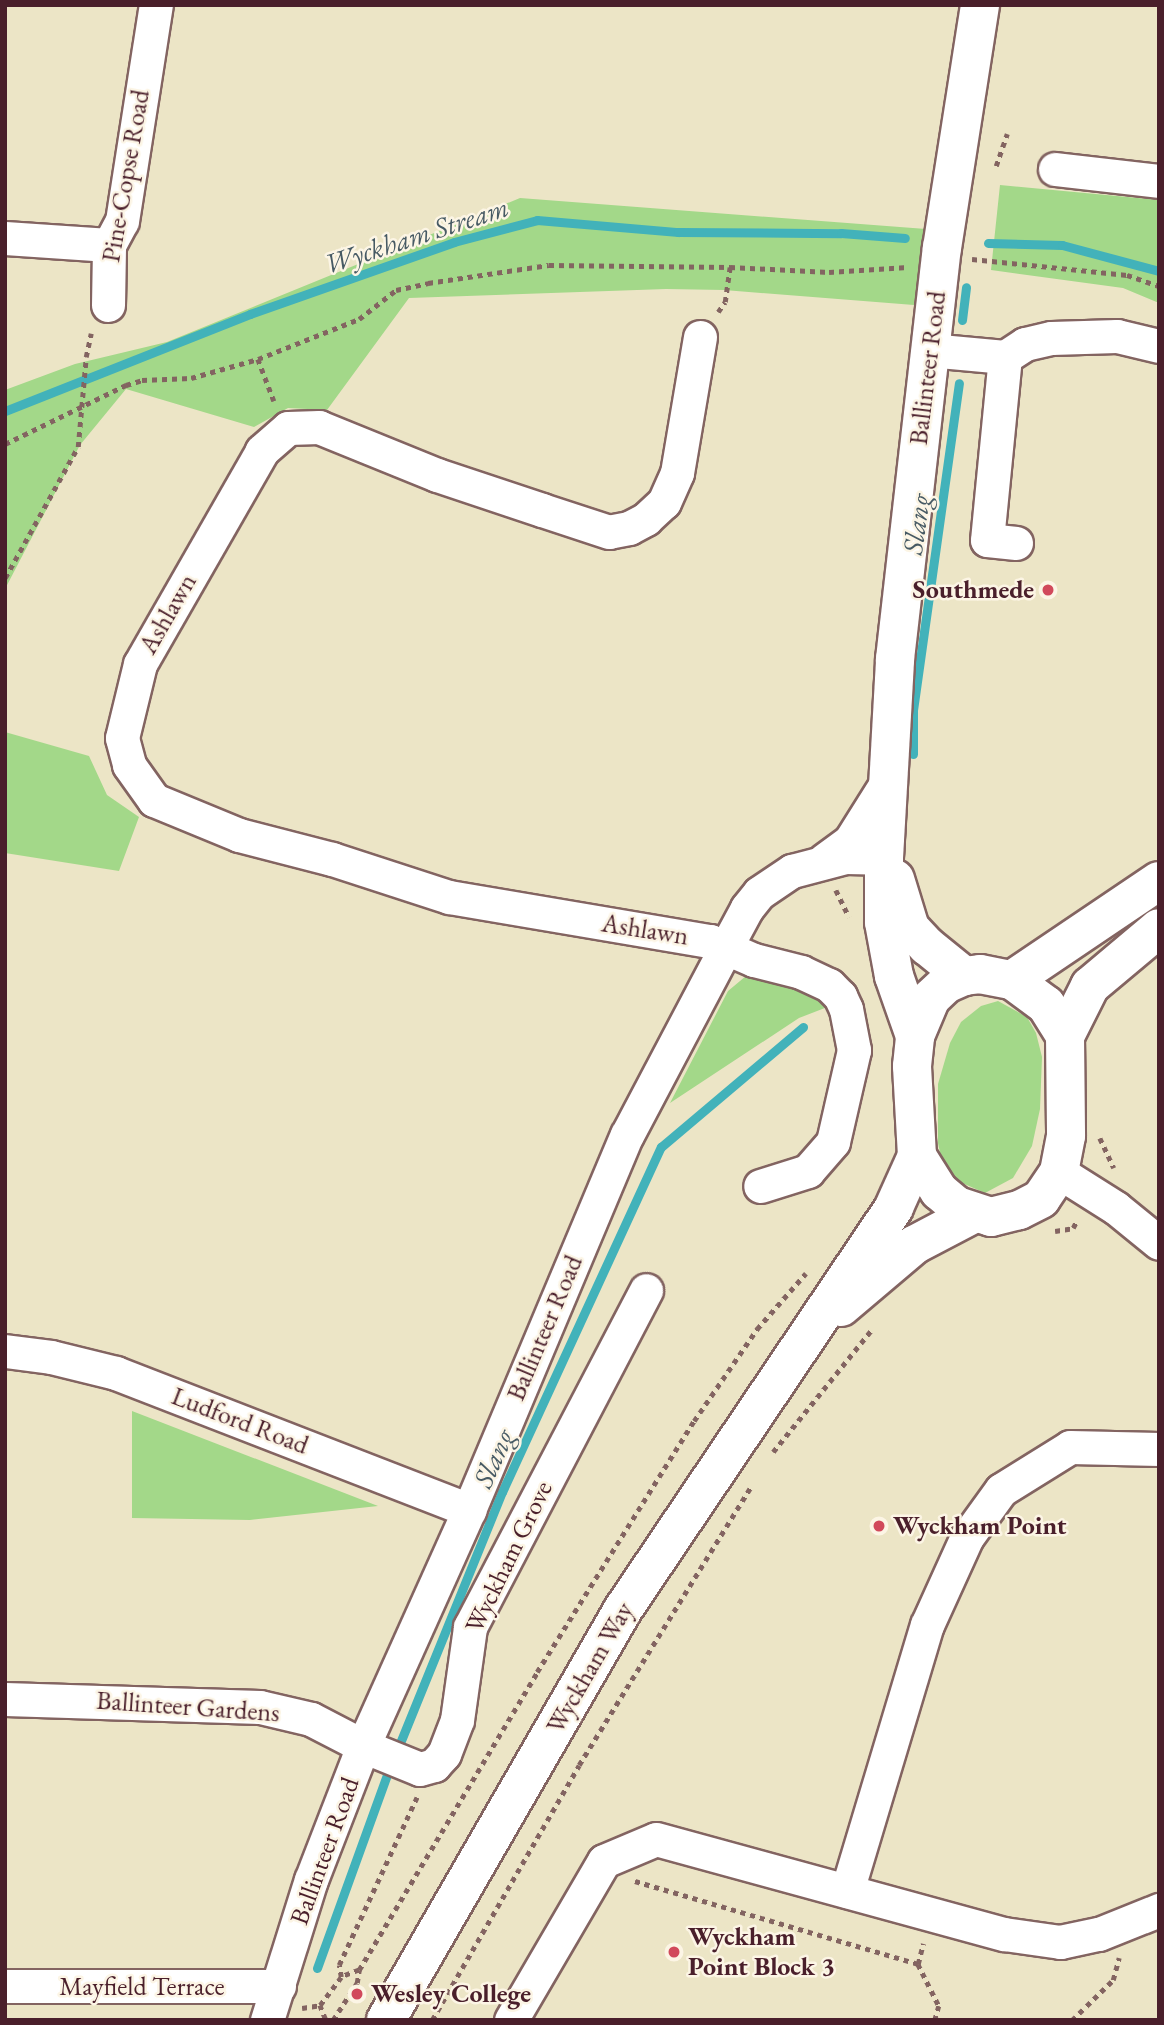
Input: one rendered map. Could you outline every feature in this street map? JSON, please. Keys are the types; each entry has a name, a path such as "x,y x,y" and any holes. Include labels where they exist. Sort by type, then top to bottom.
{"main road":[{"name":"Ballinteer Road","path":"915,1036 887,950 884,858 887,782 895,659 929,350 942,247 980,5"},
{"name":"Ballinteer Road","path":"884,858 897,881 910,928 927,946 964,976"},
{"path":"1012,980 1159,881"},
{"path":"1065,1036 1046,1005 1012,980 980,974 964,976 946,984 931,998 915,1036 912,1066 917,1156 939,1191 957,1206 991,1217 1019,1210 1041,1199 1059,1172 1066,1136 1065,1036 1090,986 1159,928"},
{"name":"Wyckham Way","path":"386,2020 624,1608 770,1387 814,1328 894,1207 917,1156"},
{"name":"Wyckham Way","path":"814,1328 914,1244 975,1213"}],"street":[{"name":"Pine-Copse Road","path":"108,305 109,245 122,221 156,5"},
{"path":"1055,169 1159,181"},
{"path":"5,237 109,245"},
{"path":"929,350 1005,357 1025,344 1051,338 1117,336 1159,346"},
{"path":"288,428 319,427 436,475 609,532 629,528 646,519 664,502 677,473 700,337"},
{"path":"1005,357 987,540 1016,543"},
{"name":"Ashlawn","path":"288,428 262,451 140,664 122,738 130,765 154,800 239,835 332,859 449,897 701,939 754,960 801,972 829,985 840,996 846,1009 854,1050 833,1142 808,1171 760,1186"},
{"path":"824,860 850,841 887,782"},
{"name":"Ballinteer Road","path":"281,2005 312,1880 393,1758 469,1510 627,1135 726,947 759,893 792,871 824,860 867,856 884,858"},
{"path":"1059,1172 1116,1209 1159,1243"},
{"name":"Wyckham Grove","path":"393,1758 434,1765 444,1754 457,1720 470,1627 646,1290"},
{"name":"Ludford Road","path":"5,1351 51,1357 116,1373 469,1510"},
{"path":"847,1891 927,1625 967,1536 1001,1490 1070,1447 1159,1449"},
{"name":"Ballinteer Gardens","path":"5,1699 260,1707 310,1719 393,1758"},
{"path":"511,2020 604,1861 656,1839 1004,1934 1060,1942 1099,1934 1159,1910"},
{"name":"Mayfield Terrace","path":"5,1986 281,2005"}],"path":[{"path":"996,166 1007,134"},
{"path":"5,444 142,380 191,378 258,359 359,319 396,290 549,265 730,267 829,272 919,266 942,247 986,259 1114,274 1159,286"},
{"path":"700,337 725,302 730,267"},
{"path":"5,578 78,447 86,357 91,334"},
{"path":"258,359 288,428"},
{"path":"1047,1233 1073,1228 1092,1194 1114,1169 1097,1130"},
{"path":"333,2020 357,1983 359,1970 537,1672 694,1422 757,1329 808,1270"},
{"path":"771,1455 879,1320"},
{"path":"432,2020 579,1765 756,1476"},
{"path":"341,1977 339,1965 416,1799 393,1758"},
{"path":"604,1861 631,1880 918,1964 939,2006 935,2020"},
{"path":"1072,2020 1113,1980 1127,1923"},
{"path":"320,2005 341,1977 359,1970"},
{"path":"281,2005 320,2005"},
{"path":"320,2005 326,2020"}],"green space":[{"path":"1000,185 1159,200 1159,303 1123,288 991,270"},
{"path":"520,198 926,229 914,305 724,290 666,289 409,298 327,410 288,408 254,427 126,389 80,445 5,589 5,390 75,364 167,342"},
{"path":"5,732 89,756 107,795 139,817 119,871 5,853"},
{"path":"746,976 804,987 830,1006 799,1018 670,1103 728,991"},
{"path":"998,1001 1027,1017 1036,1033 1042,1057 1040,1109 1032,1146 1013,1178 985,1193 953,1179 942,1162 938,1143 938,1084 950,1043 961,1022 981,1006"},
{"path":"132,1411 378,1506 250,1520 132,1518"}],"waterway":[{"name":"Wyckham Stream","path":"5,411 250,314 454,242 537,220 678,232 841,233 905,238"},
{"name":"Slang","path":"988,243 1062,245 1159,271"},
{"name":"Slang","path":"962,320 966,287"},
{"name":"Slang","path":"913,754 913,710 959,383"},
{"name":"Slang","path":"317,1968 387,1775 502,1492 661,1147 803,1027"}],"place":[{"name":"Southmede","path":"1048,590"},
{"name":"Wyckham Point","path":"879,1526"},
{"name":"Wyckham Point Block 3","path":"674,1952"},
{"name":"Wesley College","path":"357,1994"}]}
